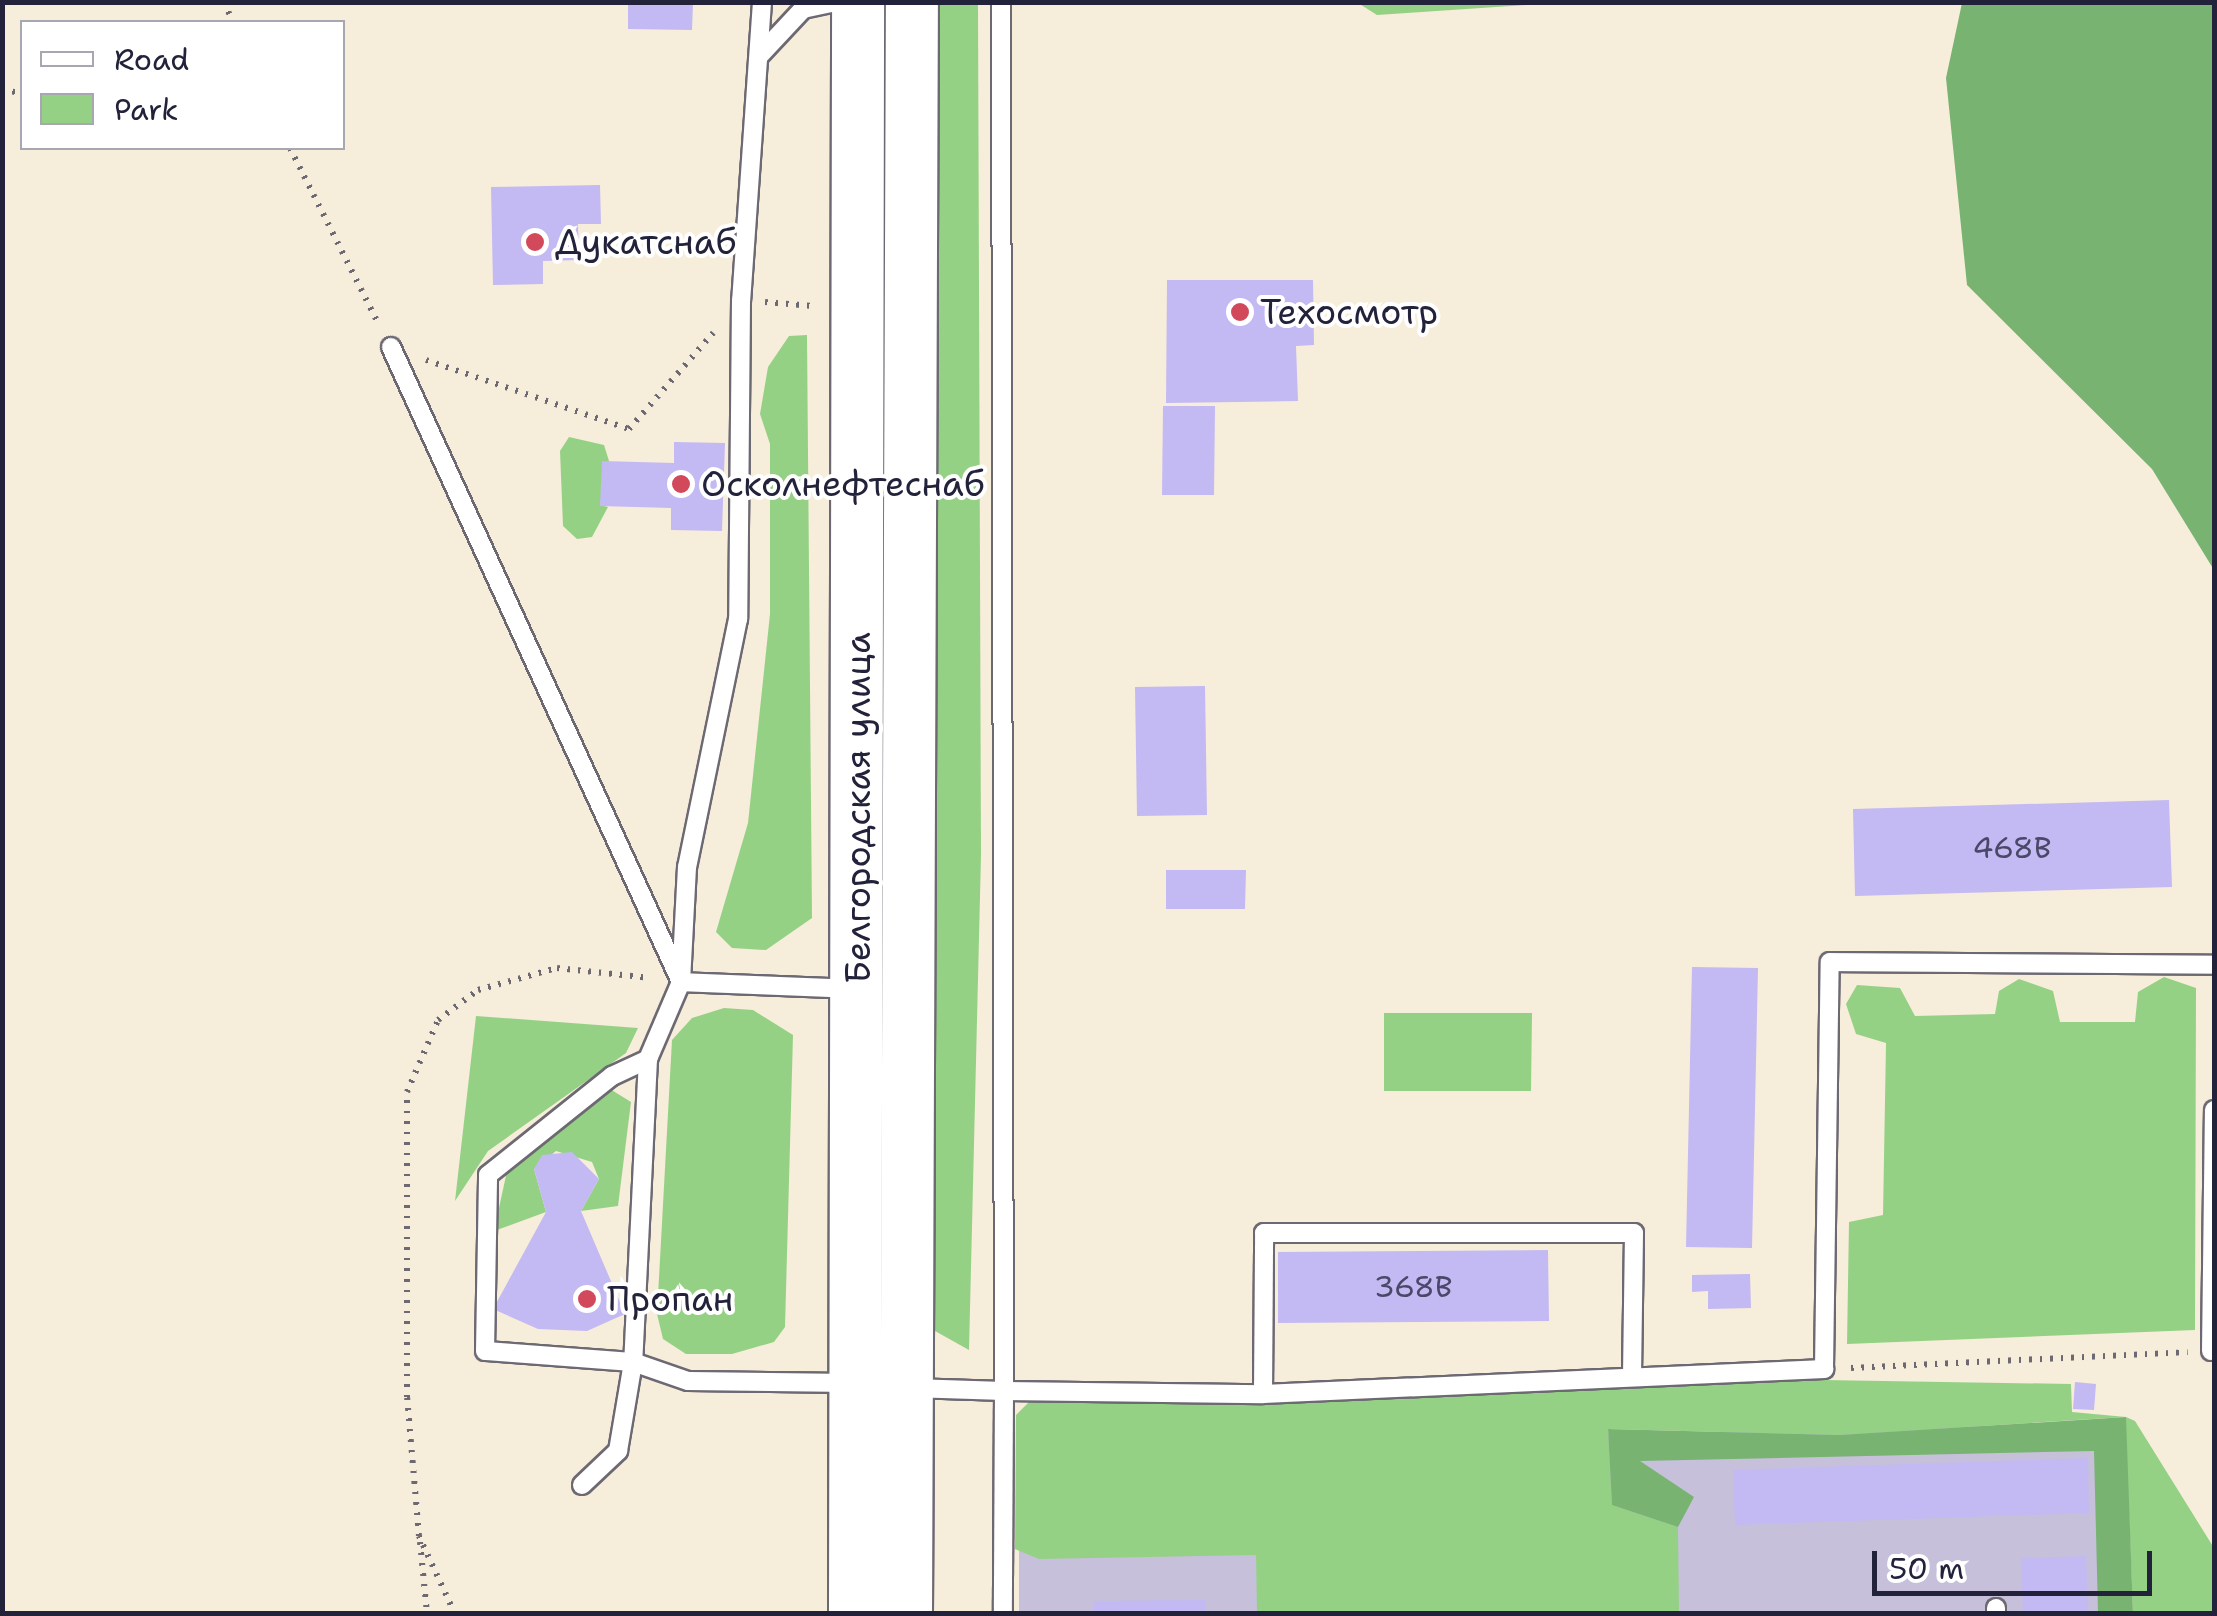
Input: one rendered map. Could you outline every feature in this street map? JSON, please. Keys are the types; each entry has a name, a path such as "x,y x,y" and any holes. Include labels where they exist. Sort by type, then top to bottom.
{"main road":[{"name":"Белгородская улица","path":"858,2 886,74 909,1388 906,1614"},
{"name":"Белгородская улица","path":"855,1614 858,310 886,74 912,2"}],"lane":[{"path":"582,1485 618,1451 633,1362 648,1060 681,982 686,867 738,619 741,300 762,2"},
{"path":"759,56 803,10 838,2"},
{"path":"1001,2 1002,1614"},
{"path":"390,348 681,982"},
{"path":"909,1388 1263,1394 1824,1369 1830,962 2214,965"},
{"path":"681,982 858,989"},
{"path":"648,1060 612,1076 488,1175 485,1351 633,1362 688,1381 856,1383"},
{"path":"2211,1351 2214,1110"},
{"path":"1263,1394 1264,1233 1634,1233 1632,1378"}],"path":[{"path":"291,150 390,348 628,430 741,300 858,310"},
{"path":"427,1614 406,1362 407,1092 438,1020 478,990 557,968 681,982"},
{"path":"1824,1369 2211,1351"},
{"path":"420,1536 454,1614"}],"shaded area":[{"path":"2124,1423 2130,1613 1019,1614 1019,1448"}],"green space":[{"path":"934,3 978,3 981,855 969,1350 935,1331 930,1300"},
{"path":"1358,3 1556,3 1377,15"},
{"path":"1962,3 2214,3 2214,570 2152,469 1967,285 1946,78"},
{"path":"807,335 812,918 766,950 732,948 716,932 748,823 770,614 770,444 760,414 768,367 789,336"},
{"path":"569,437 604,445 609,461 600,505 608,507 592,537 577,539 563,526 560,451"},
{"path":"2164,977 2196,988 2195,1330 1847,1344 1849,1222 1883,1215 1886,1043 1856,1034 1846,1004 1857,985 1900,988 1915,1016 1995,1014 1999,991 2019,979 2053,991 2060,1022 2135,1022 2138,992"},
{"path":"724,1008 753,1010 793,1035 785,1327 774,1342 732,1354 686,1354 663,1339 657,1314 672,1040 692,1018"},
{"path":"1384,1013 1532,1013 1531,1091 1384,1091"},
{"path":"476,1016 638,1028 626,1053 488,1151 455,1201"},
{"path":"610,1089 631,1102 618,1206 581,1211 599,1179 592,1162 556,1151 534,1169 546,1212 494,1231 507,1171"},
{"path":"1823,1380 2071,1384 2072,1412 2126,1417 2135,1421 2214,1548 2214,1613 2133,1613 2125,1417 1839,1435 1608,1429 1612,1505 1678,1527 1679,1613 1257,1613 1256,1555 1039,1559 1015,1549 1016,1415 1033,1398"},
{"path":"2126,1417 2133,1613 2098,1613 2094,1451 1640,1461 1694,1497 1678,1527 1612,1505 1608,1429 1839,1435"}],"building":[{"path":"628,3 693,3 692,30 628,29"},
{"name":"Дукатснаб","path":"600,185 601,224 578,224 579,260 543,261 543,284 493,285 491,187"},
{"name":"Техосмотр","path":"1167,280 1313,280 1314,345 1296,346 1298,401 1166,403"},
{"path":"1163,406 1215,406 1214,495 1162,495"},
{"path":"674,442 725,443 722,531 671,530 671,508 600,506 602,461 674,463"},
{"path":"1205,686 1207,815 1137,816 1135,687"},
{"path":"2169,800 2172,887 1855,896 1853,809"},
{"path":"1166,870 1246,870 1245,909 1166,909"},
{"path":"1692,967 1758,968 1752,1248 1686,1247"},
{"path":"572,1152 599,1179 581,1211 625,1314 587,1331 538,1329 493,1309 546,1212 534,1169 542,1155"},
{"path":"1548,1250 1549,1321 1278,1323 1278,1252"},
{"path":"1750,1274 1751,1308 1708,1309 1708,1291 1692,1292 1692,1275"},
{"path":"2075,1382 2096,1384 2094,1410 2073,1409"},
{"path":"2088,1458 2089,1513 1735,1525 1733,1470"},
{"path":"2086,1556 2088,1614 2023,1614 2021,1558"},
{"path":"1205,1600 1206,1614 1094,1614 1094,1601"}],"place":[{"name":"Дукатснаб","path":"535,242"},
{"name":"Техосмотр","path":"1240,312"},
{"name":"Осколнефтеснаб","path":"681,484"},
{"name":"Пропан","path":"587,1299"}]}
